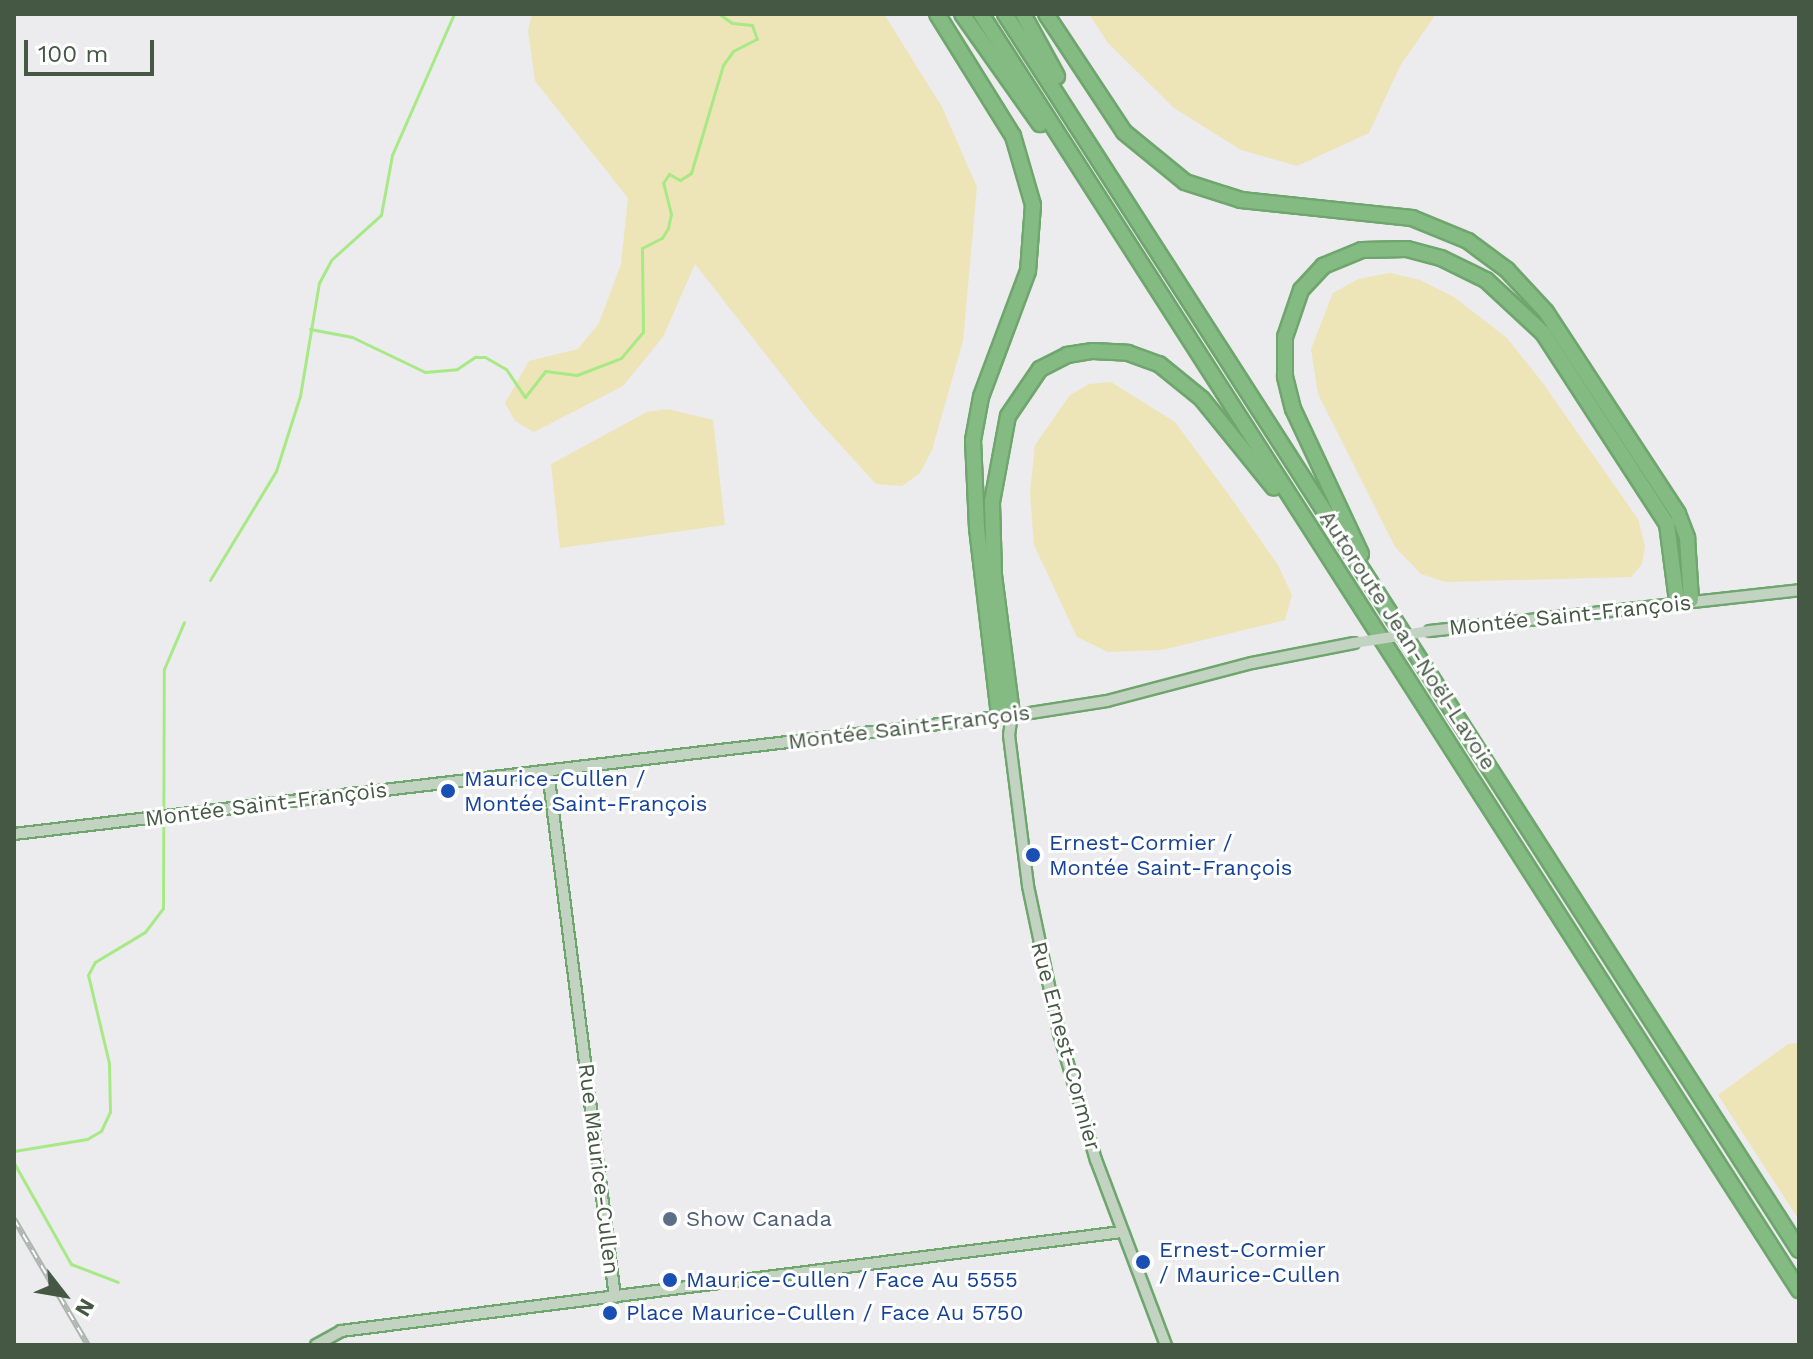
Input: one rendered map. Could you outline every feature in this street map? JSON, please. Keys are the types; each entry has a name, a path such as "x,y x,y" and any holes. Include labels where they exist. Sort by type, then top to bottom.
{"highway":[{"path":"937,14 1018,146 1034,214 1026,281 981,397 973,440 977,528 1006,714"},
{"path":"962,14 1136,258"},
{"name":"Autoroute Jean-Noël-Lavoie","path":"981,14 1799,1290"},
{"name":"Autoroute Jean-Noël-Lavoie","path":"1005,14 1093,143 1799,1250"},
{"path":"1023,14 1093,143"},
{"path":"1046,14 1124,132 1185,182 1241,200 1412,218 1468,241 1507,270 1552,321 1678,514 1687,538 1684,600"},
{"path":"1383,602 1300,427 1283,360 1288,321 1311,277 1339,258 1382,248 1415,250 1463,268 1498,289 1538,328 1667,524 1684,600"},
{"path":"1006,714 992,548 993,490 1011,410 1028,381 1048,364 1075,353 1110,351 1168,370 1208,406 1325,551"}],"street":[{"name":"Montée Saint-François","path":"14,834 548,772 1107,701 1252,663 1354,643 1684,600 1799,590"},
{"name":"Rue Ernest-Cormier","path":"1006,714 1042,962 1075,1094 1121,1232 1166,1345"},
{"name":"Rue Maurice-Cullen","path":"548,772 615,1297 1121,1232"},
{"path":"316,1345 341,1331 615,1297"}],"shaded area":[{"path":"532,14 884,14 942,107 977,187 963,341 932,450 920,473 902,486 876,484 813,415 695,264 663,337 623,386 534,432 515,421 505,403 529,361 578,349 599,323 621,264 628,198 535,81 528,31"},
{"path":"1089,14 1436,14 1400,66 1369,133 1297,166 1241,150 1174,108 1108,43"},
{"path":"1390,273 1420,280 1454,297 1507,338 1542,382 1638,519 1645,546 1642,564 1631,577 1445,582 1421,574 1395,547 1318,394 1311,349 1333,293 1358,279"},
{"path":"1111,382 1175,422 1229,495 1278,565 1292,595 1285,620 1162,650 1108,652 1077,637 1034,545 1030,493 1035,445 1070,395 1089,384"},
{"path":"668,409 713,420 725,525 560,548 551,464 647,412"},
{"path":"1799,1043 1799,1220 1718,1095 1788,1044"}],"waterway":[{"path":"210,580 276,471 300,396 319,283 331,260 381,215 392,155 454,14"},
{"path":"310,329 352,337 425,372 457,369 475,357 485,357 506,369 525,397 545,371 577,375 621,358 643,332 642,248 662,238 668,228 671,214 663,183 669,174 680,180 691,173 723,65 733,51 757,39 752,25 732,23 719,14"},
{"path":"14,1151 87,1139 101,1131 110,1112 109,1063 88,975 95,962 145,932 163,908 164,669 184,622"},
{"path":"14,1163 71,1264 118,1282"}],"railway":[{"path":"14,1219 88,1345"}],"place":[{"name":"Maurice-Cullen / Montée Saint-François","path":"448,791"},
{"name":"Ernest-Cormier / Montée Saint-François","path":"1033,855"},
{"name":"Show Canada","path":"670,1219"},
{"name":"Ernest-Cormier / Maurice-Cullen","path":"1143,1262"},
{"name":"Maurice-Cullen / Face Au 5555","path":"670,1280"},
{"name":"Place Maurice-Cullen / Face Au 5750","path":"610,1313"}]}
